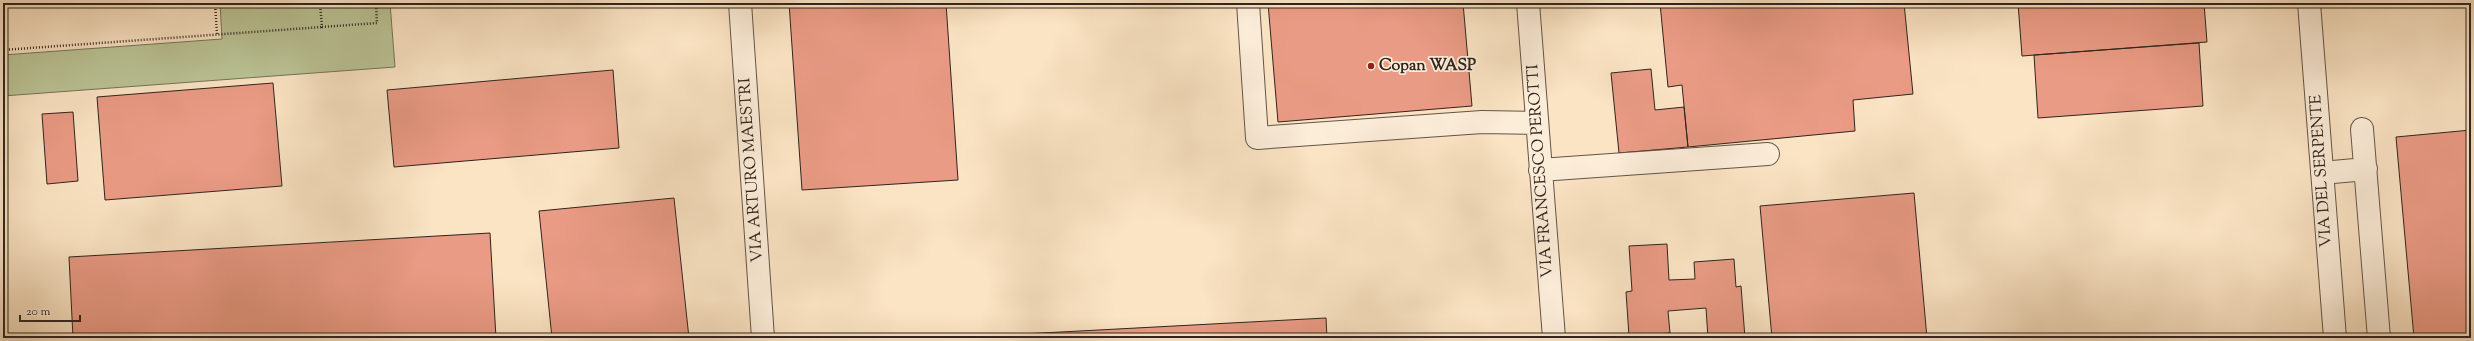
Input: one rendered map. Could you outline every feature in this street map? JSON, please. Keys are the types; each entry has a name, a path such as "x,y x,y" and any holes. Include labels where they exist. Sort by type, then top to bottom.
{"street":[{"name":"VIA ARTURO MAESTRI","path":"740,3 764,338"},
{"path":"1248,3 1257,138 1482,122 1537,123"},
{"name":"VIA FRANCESCO PEROTTI","path":"1528,3 1554,338"},
{"name":"VIA DEL SERPENTE","path":"2309,3 2335,338"},
{"path":"2362,129 2379,338"},
{"path":"1540,170 1768,154"},
{"path":"2322,173 2366,169"}],"path":[{"path":"215,3 217,34"},
{"path":"320,3 322,27"},
{"path":"3,47 3,50 377,23 376,3"}],"green space":[{"path":"220,3 390,3 395,67 3,96 3,55 222,39"}],"building":[{"path":"789,3 946,3 958,180 802,190"},
{"path":"1070,3 1124,3 1070,7"},
{"path":"1268,3 1463,3 1472,106 1278,122"},
{"path":"1660,3 1904,3 1913,94 1853,100 1855,131 1688,147 1682,85 1668,87"},
{"path":"2018,3 2204,3 2207,42 2022,56"},
{"path":"2199,43 2203,106 2038,118 2034,55"},
{"path":"1651,69 1655,110 1684,107 1688,147 1619,153 1611,73"},
{"path":"613,70 619,148 394,167 387,90"},
{"path":"273,83 282,186 105,200 97,97"},
{"path":"73,112 78,181 47,184 42,114"},
{"path":"2471,130 2471,336 2414,338 2396,137"},
{"path":"1914,193 1927,338 1772,338 1760,206"},
{"path":"674,198 689,338 552,338 539,211"},
{"path":"490,233 496,338 73,338 69,257"},
{"path":"1667,244 1669,280 1695,279 1694,262 1734,259 1736,287 1741,286 1745,338 1708,338 1706,308 1668,311 1670,333 1629,336 1626,292 1632,291 1629,246"},
{"path":"1326,318 1327,338 947,338"}],"place":[{"name":"Copan WASP","path":"1371,66"}]}
